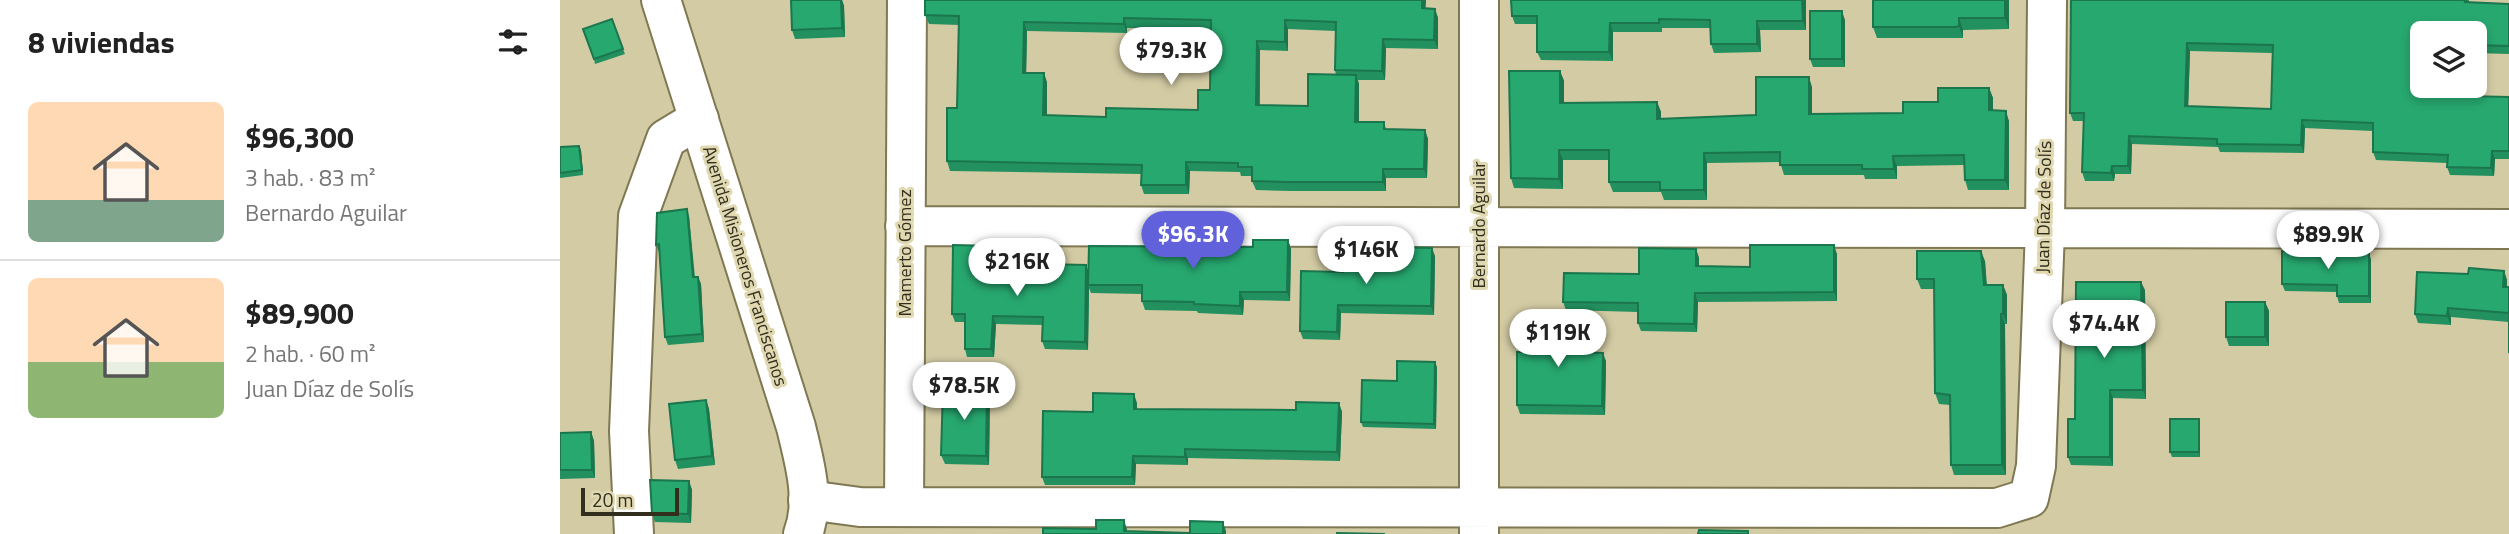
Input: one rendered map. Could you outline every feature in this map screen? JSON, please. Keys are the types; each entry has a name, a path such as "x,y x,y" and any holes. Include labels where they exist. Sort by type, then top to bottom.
{"street":[{"name":"Avenida Misioneros Franciscanos","path":"662,0 796,427 808,478 805,517"},
{"name":"Mamerto Gómez","path":"904,507 907,0"},
{"name":"Bernardo Aguilar","path":"1479,0 1479,522"},
{"name":"Juan Díaz de Solís","path":"1479,522 1997,508 2029,498 2036,466 2045,230 2047,0"},
{"path":"634,534 629,431 639,216 666,139 699,119"},
{"path":"905,226 2509,229"},
{"path":"805,517 860,507 904,507 1479,522"}],"building":[{"path":"791,0 841,0 842,28 792,30"},
{"path":"925,0 1422,0 1422,8 1435,9 1434,40 1383,39 1382,71 1335,70 1336,22 1285,20 1285,42 1257,41 1256,105 1308,106 1308,74 1356,75 1355,122 1384,122 1384,129 1425,130 1424,169 1383,169 1383,182 1252,181 1252,167 1238,167 1238,163 1186,162 1186,185 1141,185 1142,165 947,161 947,108 957,108 959,16 925,15","holes":["1124,18 1211,20 1210,90 1198,90 1198,110 1106,108 1106,117 1043,115 1044,73 1023,73 1024,22 1124,24"]},
{"path":"1511,0 1802,0 1803,21 1757,21 1757,44 1711,44 1710,20 1659,19 1659,23 1610,23 1609,52 1537,52 1537,16 1512,16"},
{"path":"1873,0 2005,0 2005,18 1959,18 1959,26 1956,27 1873,27"},
{"path":"2071,0 2466,0 2465,2 2509,4 2509,46 2487,45 2487,21 2410,21 2410,98 2509,97 2509,151 2492,151 2491,168 2447,167 2448,155 2373,152 2373,123 2302,120 2301,145 2217,144 2217,139 2129,136 2128,166 2112,166 2111,173 2082,172 2084,113 2070,113","holes":["2187,43 2273,45 2271,109 2185,106"]},
{"path":"1810,11 1842,11 1842,59 1810,59"},
{"path":"612,19 623,49 594,59 583,29"},
{"path":"1509,71 1560,71 1560,103 1657,102 1657,119 1756,115 1756,77 1809,77 1809,114 1903,113 1903,102 1938,102 1938,88 1989,88 1989,110 2006,111 2005,180 1965,180 1964,155 1893,156 1894,169 1862,169 1862,165 1780,165 1780,152 1704,153 1704,190 1660,190 1660,182 1609,182 1609,150 1559,150 1559,179 1511,178"},
{"path":"579,146 582,170 560,173 560,147"},
{"path":"687,209 693,277 698,277 702,334 665,337 659,244 656,245 657,213"},
{"path":"1253,240 1288,240 1287,292 1240,292 1240,306 1142,301 1142,285 1088,285 1089,246 1253,247"},
{"path":"953,245 994,246 994,279 1043,280 1044,264 1086,265 1085,342 1042,341 1043,317 993,316 991,349 965,349 965,314 952,314"},
{"path":"1750,245 1834,245 1834,292 1695,293 1694,324 1638,323 1638,303 1563,302 1564,273 1639,274 1639,248 1696,249 1696,266 1750,267"},
{"path":"1386,247 1432,248 1431,306 1338,305 1337,332 1300,331 1301,271 1343,272 1343,255 1385,257"},
{"path":"1917,251 1981,251 1984,285 2003,285 2002,465 1951,465 1950,395 1935,393 1934,279 1917,279"},
{"path":"2282,251 2369,253 2369,296 2337,296 2337,285 2282,284"},
{"path":"2469,268 2504,271 2503,287 2509,287 2509,313 2448,308 2447,316 2415,314 2417,272 2468,274"},
{"path":"2076,282 2141,282 2143,390 2110,390 2110,457 2068,457 2068,419 2075,419"},
{"path":"2226,302 2265,302 2265,337 2226,337"},
{"path":"1531,318 1571,319 1571,352 1603,353 1602,406 1517,405 1517,352 1530,352"},
{"path":"1397,361 1435,362 1434,424 1361,422 1362,380 1397,381"},
{"path":"943,388 987,388 986,456 941,455"},
{"path":"1093,393 1134,394 1134,409 1296,410 1296,402 1339,403 1337,452 1185,449 1185,457 1133,456 1132,477 1042,477 1043,411 1093,412"},
{"path":"706,400 712,456 675,460 669,404"},
{"path":"2170,419 2199,419 2199,452 2170,452"},
{"path":"591,432 592,470 560,470 560,433"},
{"path":"650,480 689,481 688,514 652,513"},
{"path":"1096,520 1124,520 1124,531 1190,533 1190,521 1223,522 1223,534 1043,534 1043,528 1096,529"},
{"path":"1699,530 1748,531 1748,534 1698,534"}]}
